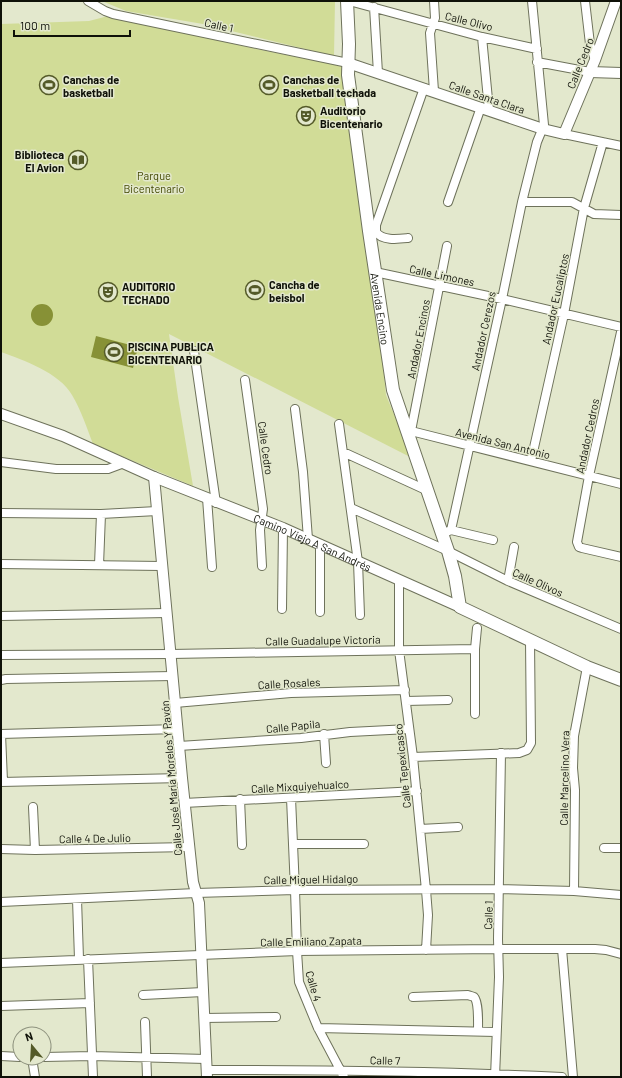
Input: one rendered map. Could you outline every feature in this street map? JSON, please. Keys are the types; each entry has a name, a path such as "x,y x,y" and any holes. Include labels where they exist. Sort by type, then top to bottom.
{"main road":[{"name":"Avenida Encino","path":"348,1 348,75 372,232 375,272 393,390 408,430 426,490 446,532 448,551 455,576 460,607"},
{"name":"Camino Viejo A San Andrés","path":"460,607 587,667 621,680"}],"street":[{"name":"Calle 1","path":"88,1 113,14 348,63"},
{"name":"Calle Olivo","path":"348,1 482,37 537,49"},
{"path":"434,1 435,18 430,33 434,91"},
{"path":"532,1 544,122 543,128"},
{"path":"585,1 590,44 595,60"},
{"name":"Calle Cedro","path":"564,134 595,60 616,1"},
{"path":"374,7 378,73"},
{"path":"448,202 485,109 482,37"},
{"path":"537,62 590,72 621,73"},
{"name":"Calle Santa Clara","path":"348,63 543,128 621,146"},
{"path":"408,238 384,238 379,237 372,232 376,225 424,88"},
{"name":"Andador Cerezos","path":"446,532 469,446 535,147 543,128"},
{"name":"Andador Eucaliptos","path":"531,461 564,314 584,208 603,142"},
{"path":"522,202 572,202 594,214 621,215"},
{"name":"Andador Encinos","path":"408,430 447,246"},
{"name":"Calle Limones","path":"375,272 502,299 621,327"},
{"name":"Andador Cedros","path":"621,332 589,476 577,540 578,545 582,548 621,557"},
{"path":"194,351 216,503"},
{"name":"Calle Cedro","path":"245,380 263,509 260,530 262,566"},
{"path":"295,409 308,539"},
{"name":"Camino Viejo A San Andrés","path":"1,414 63,436 216,503 283,528 460,607"},
{"path":"339,424 358,562 360,614"},
{"name":"Avenida San Antonio","path":"408,430 621,484"},
{"path":"343,452 426,490"},
{"path":"1,462 56,469 108,469 124,463"},
{"name":"Calle José María Morelos Y Pavón","path":"154,477 192,882 199,903 207,1073"},
{"path":"207,498 212,567"},
{"name":"Calle Olivos","path":"351,508 448,551 508,581 621,629"},
{"path":"1,513 101,514 157,511"},
{"path":"99,565 101,514"},
{"path":"282,609 283,528"},
{"path":"446,532 493,540"},
{"path":"320,544 320,612"},
{"path":"508,581 514,547"},
{"path":"1,564 162,566"},
{"name":"Calle Tepexicasco","path":"398,580 400,650 417,791 428,914 426,950"},
{"path":"1,616 167,613"},
{"path":"475,714 475,649 477,628"},
{"path":"413,757 519,753 527,750 531,743 530,640"},
{"name":"Calle Guadalupe Victoria","path":"1,655 475,649"},
{"name":"Calle Marcelino Vera","path":"574,892 574,736 587,667"},
{"path":"1,680 173,676"},
{"name":"Calle Rosales","path":"175,702 291,693 405,690"},
{"path":"406,701 448,700"},
{"path":"177,729 1,734 2,782 182,778"},
{"name":"Calle Papila","path":"179,746 301,738 324,734 409,729"},
{"path":"324,734 326,763"},
{"name":"Calle 1","path":"495,1075 499,977 498,949 501,753"},
{"name":"Calle Mixquiyehualco","path":"184,803 417,791"},
{"name":"Calle 4","path":"291,798 299,982 318,1028 342,1074"},
{"path":"240,799 242,845"},
{"path":"33,807 35,850"},
{"path":"420,830 458,827"},
{"path":"293,844 364,844"},
{"name":"Calle 4 De Julio","path":"1,850 189,847"},
{"path":"604,848 621,848"},
{"name":"Calle Miguel Hidalgo","path":"1,902 295,890 499,889 621,895"},
{"path":"76,899 79,959"},
{"path":"562,949 573,1077"},
{"name":"Calle Emiliano Zapata","path":"1,963 297,951 562,949 606,950 621,954"},
{"path":"88,959 93,1077"},
{"path":"143,995 203,992"},
{"path":"413,997 472,996 477,1003 478,1031"},
{"path":"1,1006 90,1003"},
{"path":"204,1018 276,1017"},
{"path":"145,1022 147,1077"},
{"path":"318,1028 496,1032"},
{"path":"1,1056 12,1057"},
{"path":"52,1057 92,1056 206,1059"},
{"path":"33,1066 35,1077"},
{"name":"Calle 7","path":"207,1073 495,1075 562,1077"}],"green space":[{"path":"102,1 335,1 334,56 203,24 126,11"},
{"name":"Parque Bicentenario","path":"112,15 247,47 342,66 382,353 386,395 412,458 169,334 193,486 93,444 84,419 72,395 59,380 40,368 1,352 1,24 89,21"}],"shaded area":[{"path":"42,304 50,307 53,315 50,323 42,326 34,323 31,315 34,307"},
{"name":"PISCINA PUBLICA BICENTENARIO","path":"96,336 138,347 133,368 91,357"}],"place":[{"name":"Canchas de basketball","path":"49,85"},
{"name":"Canchas de Basketball techada","path":"269,85"},
{"name":"Auditorio Bicentenario","path":"306,116"},
{"name":"Biblioteca El Avion","path":"78,160"},
{"name":"Cancha de beisbol","path":"255,290"},
{"name":"AUDITORIO TECHADO","path":"108,292"},
{"name":"PISCINA PUBLICA BICENTENARIO","path":"114,352"}]}
